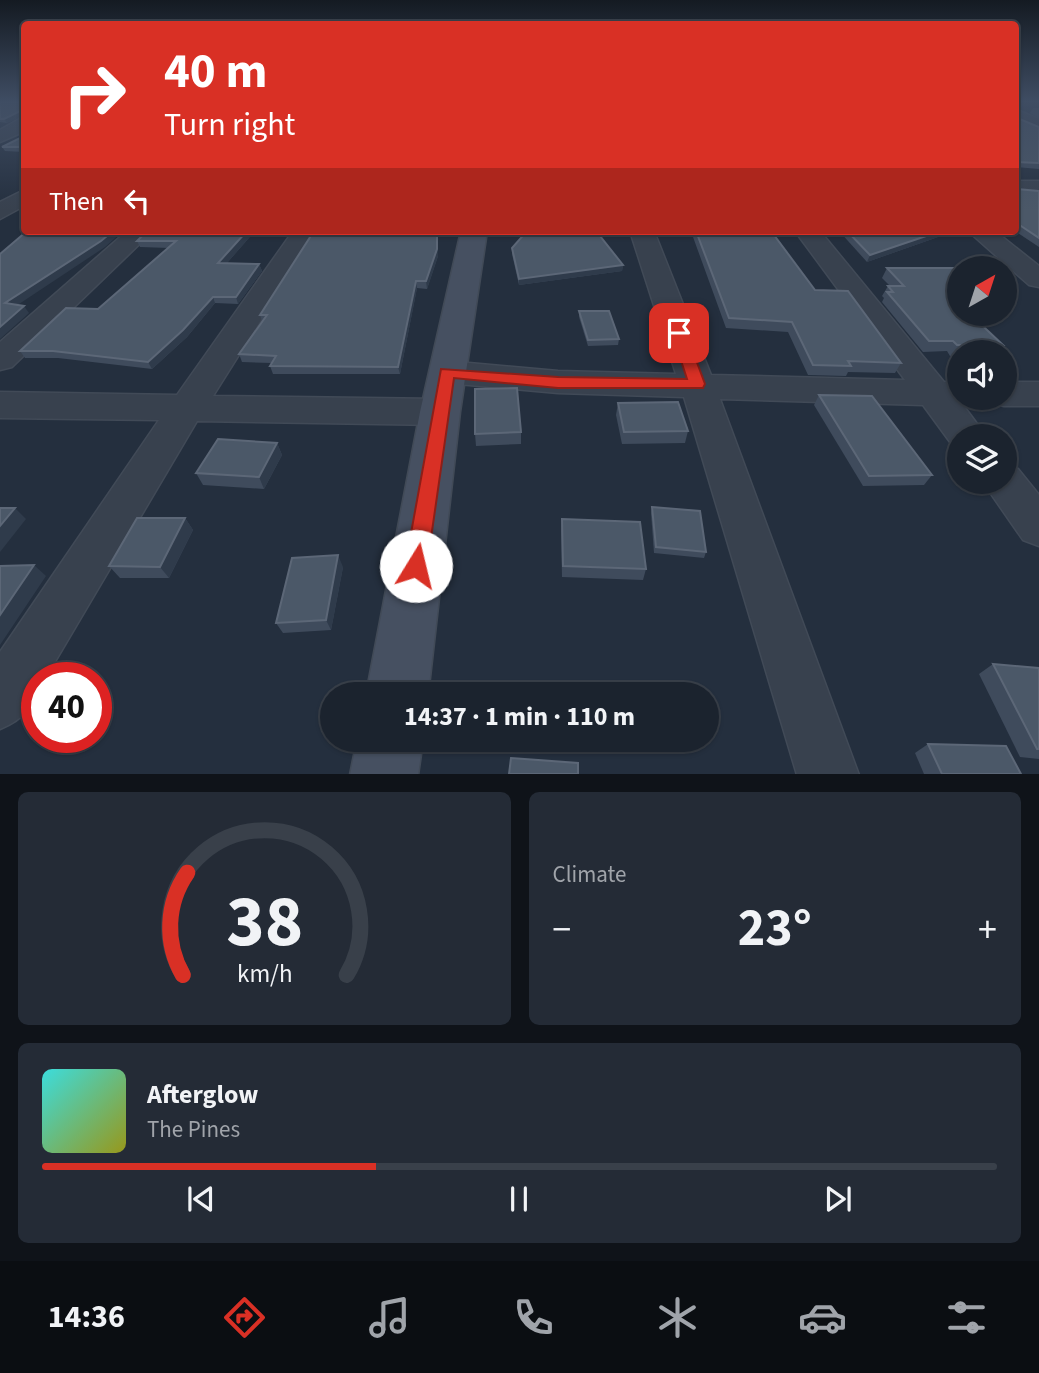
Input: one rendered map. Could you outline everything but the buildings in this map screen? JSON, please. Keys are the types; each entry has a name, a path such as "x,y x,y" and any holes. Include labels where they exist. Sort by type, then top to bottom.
{"street":[{"path":"1019,187 1039,187"},
{"path":"0,197 21,197"},
{"path":"0,212 21,199"},
{"path":"0,360 137,235"},
{"path":"0,701 186,409 302,235"},
{"path":"399,682 443,392 473,235"},
{"path":"643,235 697,384 828,774"},
{"path":"810,235 947,393"},
{"path":"985,235 1039,279"},
{"path":"0,405 186,409 558,382 947,393"},
{"path":"1017,394 1039,394"},
{"path":"1013,494 1039,527"},
{"path":"384,774 388,752"}],"waterway":[{"path":"19,138 21,150"}],"route":[{"path":"416,566 447,372 558,382 697,384 679,333"}]}
